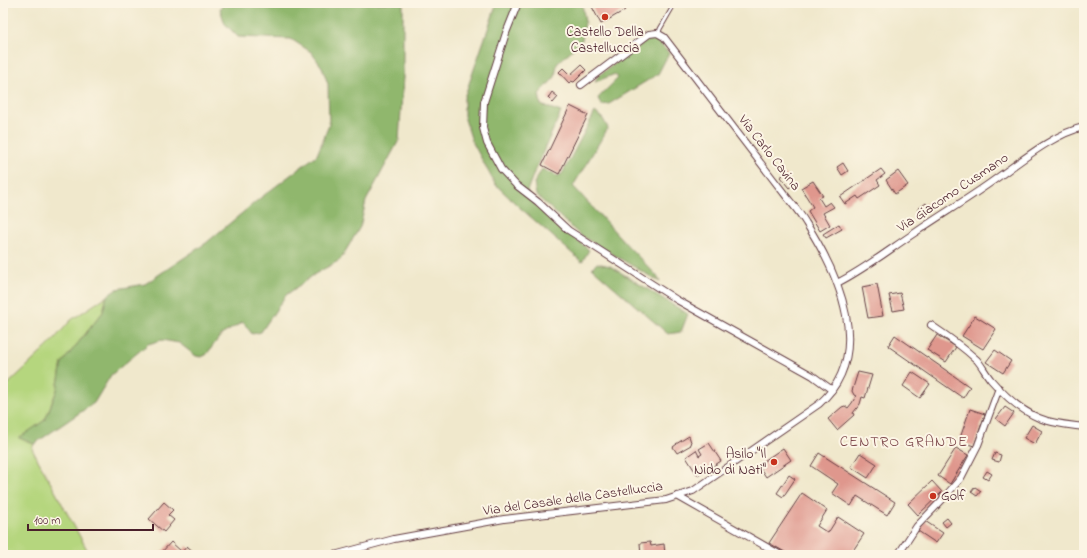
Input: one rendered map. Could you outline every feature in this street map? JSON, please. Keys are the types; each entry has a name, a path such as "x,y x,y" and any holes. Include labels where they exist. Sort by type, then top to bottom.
{"street":[{"path":"518,3 506,33 484,102 483,128 487,143 501,168 516,185 538,202 568,230 677,300 813,376 832,390"},
{"path":"581,85 647,36 652,33 659,33"},
{"name":"Via Carlo Cavina","path":"659,33 664,37 806,222 830,265 843,300 849,340 847,360 832,390"},
{"name":"Via Giacomo Cusmano","path":"837,283 853,275 916,232 979,192 1044,145 1084,127"},
{"path":"931,324 977,361 999,388 1019,406 1039,418 1055,423 1084,427"},
{"path":"898,555 916,526 955,485 966,469 978,445 999,388"},
{"name":"Via del Casale della Castelluccia","path":"334,555 394,539 504,519 666,500 693,491 819,404 832,390"},
{"path":"677,496 781,555"}],"lane":[{"path":"659,33 675,3"}],"green space":[{"path":"224,3 403,3 403,80 399,140 366,201 360,227 340,260 315,274 286,295 261,332 252,334 243,322 221,335 206,355 201,357 196,356 179,343 162,340 148,344 111,375 94,403 34,444 19,438 45,420 57,390 62,363 103,312 107,296 117,289 145,284 206,243 259,199 317,155 329,125 328,84 322,67 311,52 291,39 238,37 225,24 220,9"},
{"path":"497,3 582,3 585,22 582,40 557,64 555,77 539,94 541,105 561,112 527,191 535,204 589,250 582,262 495,184 472,141 464,116 464,98"},
{"path":"649,39 655,39 669,53 658,74 609,104 601,105 598,98 618,78 615,74 595,82 598,76"},
{"path":"595,112 603,119 608,128 573,186 657,276 660,282 580,235 536,195 534,183 542,169 557,176 562,174"},
{"path":"597,263 610,266 688,314 681,332 668,334 592,268"},
{"path":"107,296 103,312 62,363 57,390 45,420 20,438 34,444 32,449 90,555 3,555 3,389 49,345 71,320"}],"building":[{"name":"Castello Della Castelluccia","path":"590,3 621,3 625,10 601,24"},
{"path":"581,65 586,70 574,82 571,81 569,83 559,72 563,68 570,75"},
{"path":"552,92 558,97 553,103 548,98"},
{"path":"570,106 588,115 559,174 542,165"},
{"path":"843,163 848,171 842,175 837,167"},
{"path":"881,169 885,174 877,180 880,185 859,199 857,196 845,204 840,197"},
{"path":"898,171 908,185 895,194 886,180"},
{"path":"785,174 793,185 789,188 780,177"},
{"path":"813,181 823,196 819,198 824,206 830,202 834,207 823,213 830,225 820,231 808,211 813,207 801,188"},
{"path":"926,203 930,209 921,214 918,209"},
{"path":"839,224 842,229 826,238 823,234"},
{"path":"877,284 883,316 868,318 862,287"},
{"path":"900,293 904,309 893,311 889,295"},
{"path":"975,316 996,329 983,349 962,336"},
{"path":"895,335 970,387 963,398 888,346"},
{"path":"937,335 956,347 946,362 927,350"},
{"path":"995,350 1011,361 1003,373 986,362"},
{"path":"858,372 872,375 865,398 862,397 860,404 853,413 854,415 837,430 828,419 842,407 845,406 848,408 852,403 856,396 852,391"},
{"path":"912,372 930,384 920,398 903,386"},
{"path":"1005,407 1014,413 1005,426 996,419"},
{"path":"970,409 985,414 974,446 959,441"},
{"path":"1032,425 1042,431 1035,444 1024,438"},
{"path":"689,436 691,445 677,453 673,447"},
{"path":"709,443 721,461 698,476 686,457 696,450 699,456 702,454 699,449"},
{"name":"Asilo \"Il Nido di Natì\"","path":"783,448 791,460 766,477 758,465"},
{"path":"956,448 968,455 950,484 938,476"},
{"path":"819,453 895,502 887,515 857,496 851,506 832,493 838,484 811,466"},
{"path":"860,453 877,464 868,478 851,467"},
{"path":"995,453 1001,455 999,462 992,460"},
{"path":"987,471 992,474 988,480 983,477"},
{"path":"789,475 795,479 783,497 777,493"},
{"path":"932,481 942,492 918,515 908,504"},
{"path":"975,487 981,491 977,496 971,492"},
{"path":"802,493 827,510 817,526 828,533 838,517 864,534 850,555 790,555 769,543"},
{"path":"164,502 173,510 168,515 174,520 164,532 149,519"},
{"path":"947,518 951,523 946,527 942,522"},
{"path":"925,521 943,533 936,543 918,531"},
{"path":"171,542 182,552 187,546 197,555 162,555 161,553"},
{"path":"650,542 651,546 664,544 665,555 641,555 640,543"}],"place":[{"name":"Castello Della Castelluccia","path":"605,17"},
{"name":"Asilo \"Il Nido di Natì\"","path":"774,462"},
{"name":"Golf","path":"933,496"}],"district":[{"name":"CENTRO GRANDE","path":"904,442"}]}
